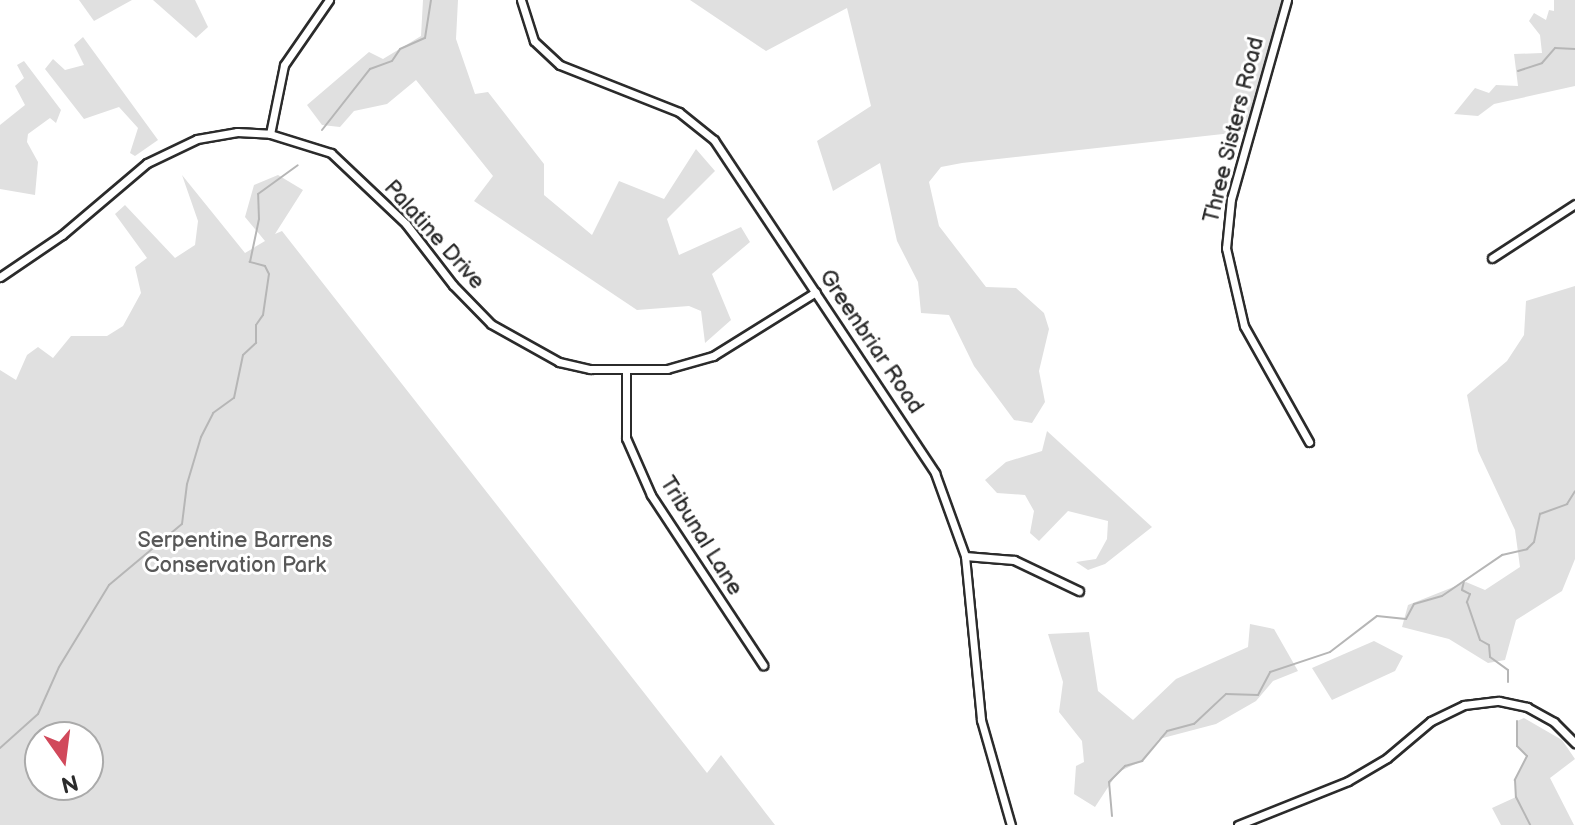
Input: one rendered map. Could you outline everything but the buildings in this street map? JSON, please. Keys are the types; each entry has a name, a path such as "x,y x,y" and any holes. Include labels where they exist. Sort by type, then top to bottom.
{"street":[{"path":"270,134 284,65 329,0"},
{"name":"Greenbriar Road","path":"521,0 534,41 560,65 679,112 714,140 935,473 965,556 981,720 1011,825"},
{"name":"Three Sisters Road","path":"1287,0 1231,199 1226,248 1235,305 1248,335 1309,442"},
{"name":"Palatine Drive","path":"0,277 172,149 237,132 270,134 331,153 406,224 453,285 491,324 526,348 590,369 659,371 713,356 816,292"},
{"path":"1492,258 1575,204"},
{"name":"Tribunal Lane","path":"626,371 626,438 651,495 763,665"},
{"path":"965,556 1014,560 1079,591"},
{"path":"1238,825 1348,781 1385,759 1431,721 1464,705 1499,701 1527,707 1553,721 1575,743"}],"green space":[{"path":"79,0 132,0 94,21"},
{"path":"153,0 195,0 208,27 196,38"},
{"path":"423,0 458,0 456,39 475,94 488,92 544,164 544,195 592,235 619,181 664,199 696,149 715,171 667,219 679,255 741,227 750,242 712,274 731,320 705,343 701,311 689,306 637,310 474,201 493,176 416,80 387,104 354,111 340,127 322,125 307,105 369,52 383,59 421,36"},
{"path":"690,0 1287,0 1250,131 962,163 941,167 929,182 939,226 986,287 1016,288 1044,313 1049,329 1039,371 1045,402 1032,423 1014,420 974,366 949,315 921,313 918,282 897,241 880,163 833,191 817,141 871,106 847,8 766,51"},
{"path":"1554,0 1575,0 1575,86 1494,104 1478,116 1454,114 1475,88 1489,93 1496,85 1518,86 1514,54 1542,53 1540,35 1529,21 1534,13 1546,20 1549,10 1554,11"},
{"path":"83,37 158,140 135,156 130,153 138,128 119,107 84,119 45,69 53,59 65,70 84,65 74,45"},
{"path":"24,61 61,110 56,123 50,118 28,134 27,142 38,162 35,195 0,189 0,125 25,105 15,86 24,78 17,65"},
{"name":"Serpentine Barrens Conservation Park","path":"182,175 245,253 265,241 245,217 254,185 278,175 303,190 275,234 282,231 707,773 721,755 775,825 0,825 0,370 16,380 27,355 38,347 53,358 71,336 107,336 123,326 141,293 135,267 147,258 115,214 125,205 175,258 195,245 198,221"},
{"path":"1575,286 1575,559 1562,591 1516,620 1505,660 1488,663 1449,639 1402,627 1408,605 1466,582 1485,590 1520,567 1515,530 1478,451 1467,395 1507,361 1524,335 1526,301"},
{"path":"1047,431 1152,527 1105,564 1088,570 1076,562 1096,559 1107,539 1108,521 1068,511 1039,541 1030,533 1034,511 1025,495 997,493 985,480 1006,462 1042,451"},
{"path":"1250,624 1274,629 1298,671 1273,681 1256,701 1216,724 1159,739 1142,761 1118,772 1095,807 1074,794 1076,766 1084,762 1082,741 1059,712 1063,682 1048,634 1089,632 1098,691 1133,720 1176,679 1248,647"},
{"path":"1374,641 1403,656 1395,671 1332,700 1312,668"},
{"path":"1524,718 1562,740 1575,759 1550,778 1574,825 1501,825 1492,808 1516,797 1515,780 1527,756 1517,746 1517,721"}],"waterway":[{"path":"322,130 370,69 392,61 400,49 425,38 431,0"},
{"path":"1518,71 1542,63 1555,48 1575,49"},
{"path":"0,748 38,714 59,667 109,585 182,524 187,484 201,437 213,413 234,398 243,355 256,343 256,325 263,315 269,274 265,266 250,262 259,219 258,194 298,165"},
{"path":"1112,816 1109,782 1125,766 1142,761 1167,731 1194,724 1226,694 1258,695 1270,672 1330,652 1377,616 1406,619 1414,604 1442,596 1502,555 1527,549 1534,542 1540,514 1567,504 1575,491"},
{"path":"1464,581 1462,590 1470,594 1467,602 1480,640 1489,645 1490,657 1508,670 1508,682"},
{"path":"1517,721 1517,746 1527,756 1515,780 1516,797 1530,825"}]}
